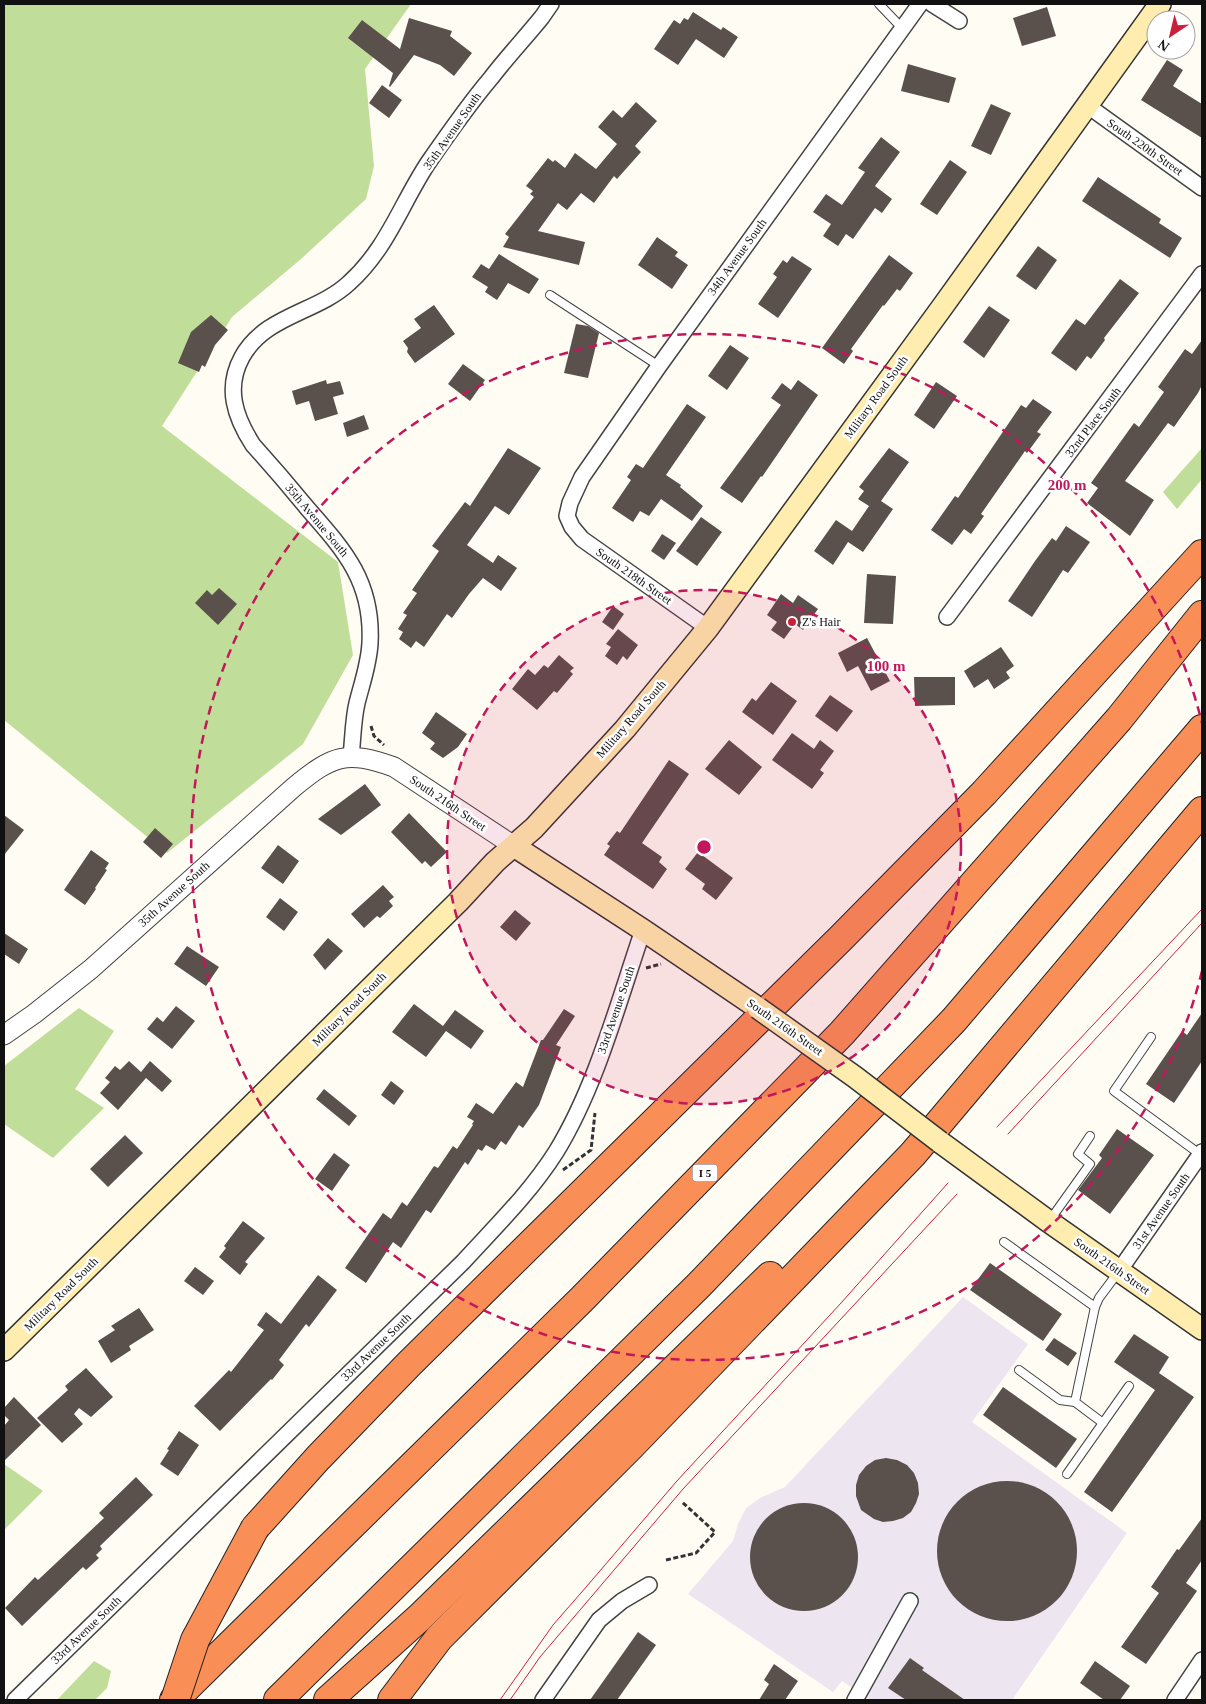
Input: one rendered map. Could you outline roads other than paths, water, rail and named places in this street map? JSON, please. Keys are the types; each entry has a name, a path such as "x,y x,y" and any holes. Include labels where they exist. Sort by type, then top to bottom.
{"highway":[{"path":"174,1700 195,1640 255,1528 318,1458 409,1364 834,945 984,793 1202,554"},
{"name":"I 5","path":"174,1700 582,1299 842,1033 1119,719 1202,615"},
{"path":"278,1700 699,1285 954,1020 1202,729"},
{"path":"392,1700 440,1638 631,1446 913,1154 1202,810"},
{"path":"328,1700 419,1618 897,1152 937,1111 1083,950"}],"main road":[{"name":"Military Road South","path":"4,1350 458,902 495,862 534,828 625,729 708,628 1088,106 1160,4"},
{"name":"South 216th Street","path":"514,846 644,930 758,1008 855,1076 940,1142 1048,1221 1202,1328"}],"street":[{"name":"35th Avenue South","path":"4,1035 91,969 318,768 334,760 351,756 357,705 366,671 370,644 370,624 366,599 356,570 338,542 253,445 244,431 235,406 233,382 242,357 250,344 259,335 274,324 331,297 349,284 366,266 389,234 427,165 453,128 476,96 551,4"},
{"name":"34th Avenue South","path":"567,516 570,503 582,476 920,4"},
{"path":"932,4 959,21"},
{"name":"South 220th Street","path":"1088,106 1202,188"},
{"name":"32nd Place South","path":"947,617 1202,274"},
{"name":"South 218th Street","path":"567,516 572,527 582,539 708,628"},
{"name":"South 216th Street","path":"351,756 376,761 394,768 514,846"},
{"name":"33rd Avenue South","path":"15,1700 456,1269 525,1193 556,1152 576,1115 602,1050 644,930"},
{"name":"31st Avenue South","path":"1119,1271 1201,1154"},
{"path":"543,1700 599,1620 622,1601 649,1585"},
{"path":"855,1700 910,1601"},
{"path":"1175,1700 1202,1660"}],"lane":[{"path":"880,4 902,28"},
{"path":"550,295 659,366"},
{"path":"1151,1037 1114,1091 1201,1154"},
{"path":"1048,1221 1090,1164 1078,1154 1090,1136"},
{"path":"1004,1242 1095,1307"},
{"path":"1075,1402 1095,1307 1099,1298 1119,1271"},
{"path":"1019,1370 1060,1400 1075,1402 1103,1423"},
{"path":"1067,1474 1129,1386"}],"tram line":[{"path":"997,1127 1202,909"},
{"path":"1008,1134 1202,923"},
{"path":"500,1700 553,1625 676,1482 841,1303 948,1183"},
{"path":"510,1700 540,1657 683,1489 957,1194"}],"place":[{"name":"Z's Hair","path":"792,622"}]}
